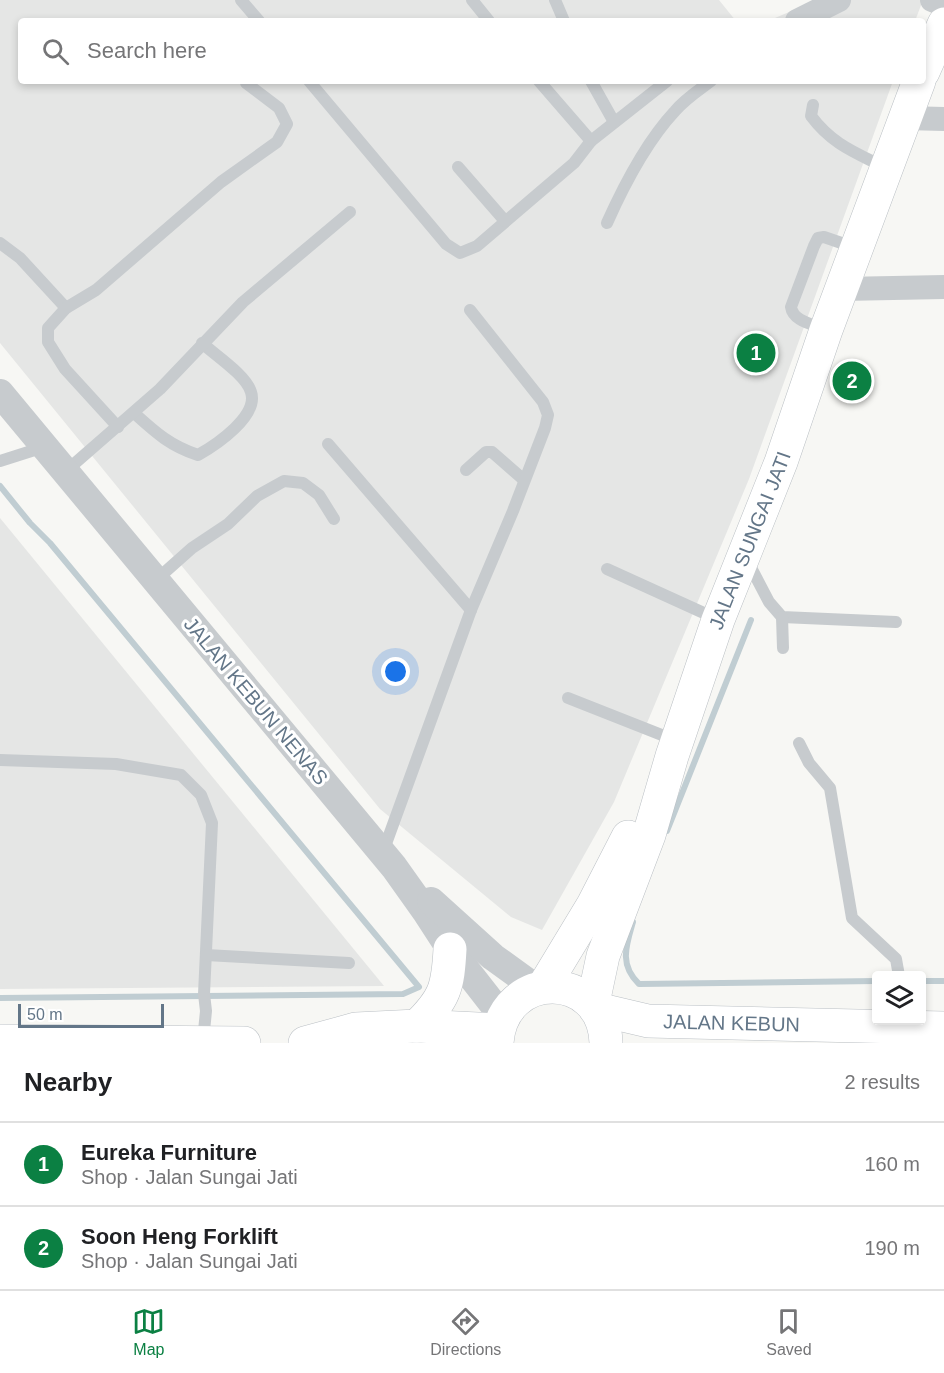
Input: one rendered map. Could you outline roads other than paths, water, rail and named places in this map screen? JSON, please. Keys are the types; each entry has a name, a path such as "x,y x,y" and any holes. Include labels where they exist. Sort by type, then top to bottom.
{"main road":[{"path":"926,65 944,24"},
{"name":"JALAN SUNGAI JATI","path":"595,1006 603,956 648,835 718,620 781,462 885,168 919,84"},
{"path":"305,1043 356,1029 417,1026 500,1030 512,1004 523,995 540,987 593,905 675,749"},
{"path":"417,1026 433,1010 442,996 448,976 450,949"},
{"name":"JALAN KEBUN","path":"540,987 570,989 595,1006 648,1022 872,1024"},
{"path":"595,1006 606,1028 606,1043"},
{"name":"JALAN KEBUN","path":"811,1043 900,1025"},
{"name":"JALAN KEBUN","path":"915,1025 944,1028"},
{"path":"0,1041 204,1027 244,1043"}],"street":[{"path":"803,18 839,0"},
{"path":"932,0 944,5"},
{"path":"905,118 944,119"},
{"path":"842,289 944,287"},
{"name":"JALAN KEBUN NENAS","path":"0,393 388,860 426,912 500,1030"},
{"path":"388,860 493,957 540,987"}],"lane":[{"path":"241,0 256,18"},
{"path":"472,0 487,18"},
{"path":"555,0 563,18"},
{"path":"118,427 65,369 48,342 48,328 66,308 96,290 222,182 277,142 287,124 279,108 247,84"},
{"path":"312,84 446,244 460,253 477,246 574,163 591,141 663,84"},
{"path":"542,84 591,141"},
{"path":"593,84 615,123"},
{"path":"606,223 633,170 675,110 707,84"},
{"path":"813,105 811,116 824,132 841,146 885,168"},
{"path":"458,167 505,221"},
{"path":"66,471 160,389 243,302 350,212"},
{"path":"826,330 796,318 792,314 791,307 814,246 818,238 824,237 857,248"},
{"path":"0,243 20,258 66,308"},
{"path":"388,860 471,610 548,415 543,402 470,310"},
{"path":"134,413 159,436 179,449 198,455 213,447 232,430 244,417 252,403 251,391 238,373 202,343"},
{"path":"328,444 471,610"},
{"path":"0,461 45,447"},
{"path":"466,470 486,452 492,452 524,480"},
{"path":"156,580 192,548 228,524 257,496 284,481 303,483 319,495 334,519"},
{"path":"744,553 769,602 782,617 783,648"},
{"path":"607,569 718,620"},
{"path":"782,617 896,622"},
{"path":"568,698 675,749"},
{"path":"799,743 809,763 830,788 852,918 897,959 898,971"},
{"path":"0,760 116,764 181,775 201,795 212,823 204,1027"},
{"path":"206,955 349,963"}],"waterway":[{"path":"0,486 419,987 403,994 0,998"},
{"path":"667,831 751,620"},
{"path":"633,922 626,962 639,984 872,981"},
{"path":"926,981 944,981"}],"place":[{"name":"Eureka Furniture","path":"756,353"},
{"name":"Soon Heng Forklift","path":"852,381"}]}
